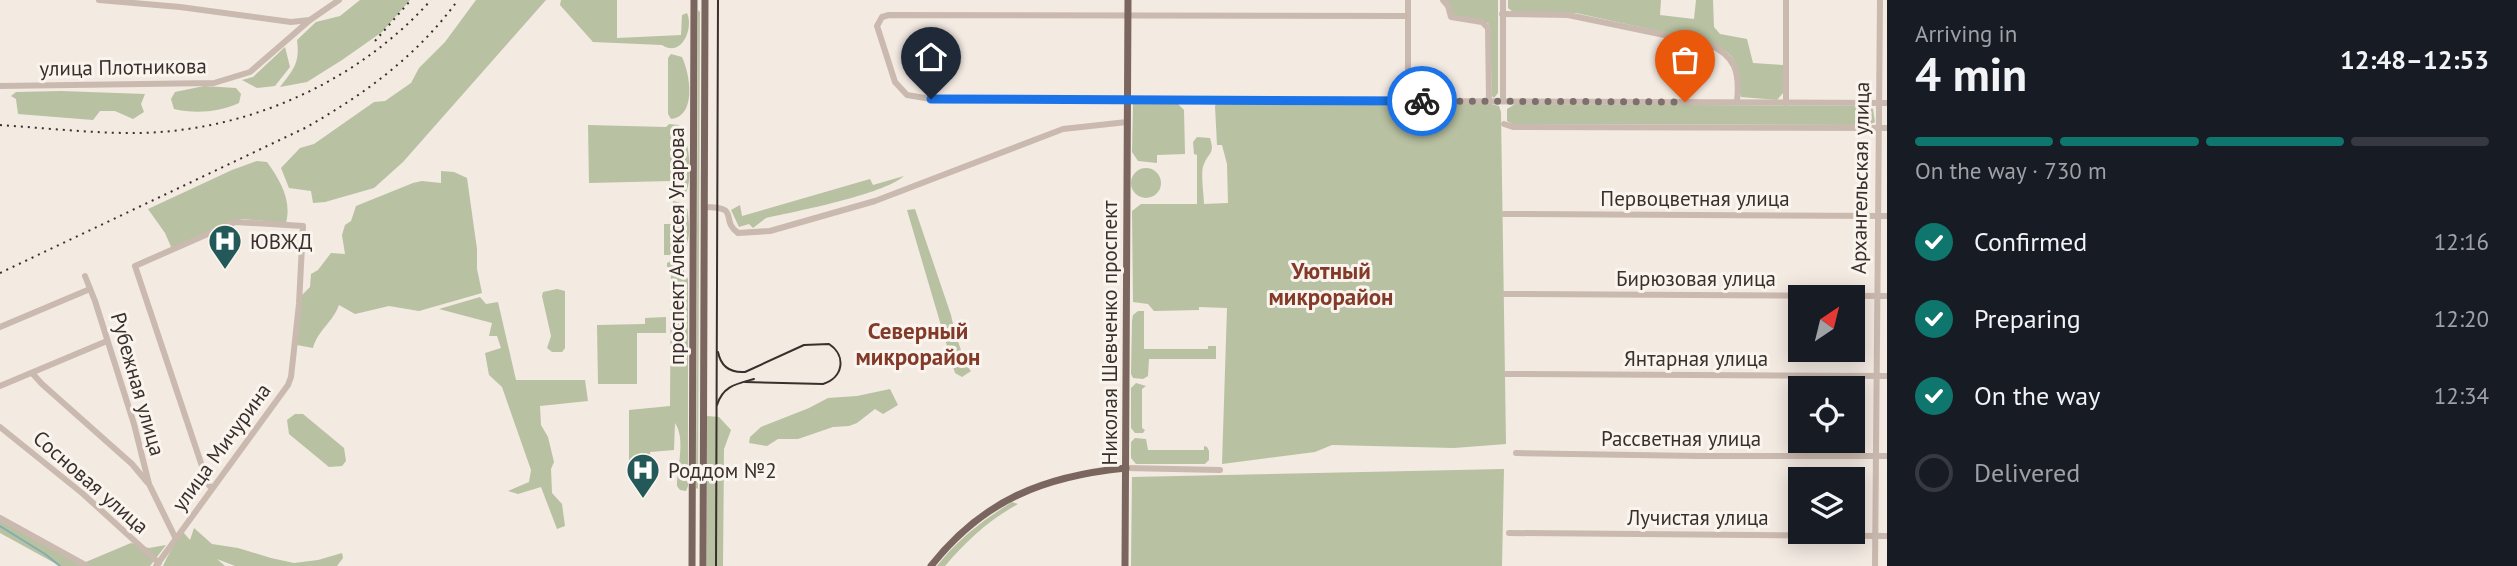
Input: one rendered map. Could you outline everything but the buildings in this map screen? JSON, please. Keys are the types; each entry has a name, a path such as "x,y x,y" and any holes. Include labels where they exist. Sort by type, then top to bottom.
{"main road":[{"name":"проспект Алексея Угарова","path":"692,566 694,0"},
{"name":"проспект Алексея Угарова","path":"703,566 705,0"},
{"name":"Николая Шевченко проспект","path":"1125,566 1128,0"},
{"path":"931,566 948,544 971,523 1020,493 1059,478 1126,468"},
{"path":"692,493 703,493"}],"street":[{"path":"99,0 180,7 272,21 310,20"},
{"name":"улица Плотникова","path":"0,86 214,83 250,72 310,20 340,0"},
{"path":"1408,0 1408,100"},
{"path":"1443,0 1451,17 1482,22 1488,28 1489,101"},
{"path":"1503,0 1503,100"},
{"path":"1786,0 1786,103"},
{"name":"Архангельская улица","path":"1875,566 1880,0"},
{"path":"1503,14 1568,15 1708,44 1721,50 1735,66 1737,102"},
{"path":"1408,16 881,17 877,29 895,82 907,95 931,99 1887,103"},
{"path":"704,207 726,209 731,226 738,233 770,231 900,192 1063,129 1127,121"},
{"path":"1504,124 1513,127 1887,128"},
{"name":"Первоцветная улица","path":"1504,214 1887,216"},
{"name":"улица Мичурина","path":"158,564 288,385 299,304 303,226 235,222 135,266 208,484 212,489"},
{"name":"Рубежная улица","path":"85,276 134,424 149,484 176,539"},
{"path":"0,327 90,289"},
{"name":"Бирюзовая улица","path":"1504,294 1887,296"},
{"path":"0,386 107,341"},
{"path":"32,373 132,464 149,484"},
{"name":"Янтарная улица","path":"1506,374 1887,376"},
{"name":"Сосновая улица","path":"0,427 82,493 158,564"},
{"name":"Рассветная улица","path":"1516,453 1887,456"},
{"path":"1126,468 1220,470"},
{"path":"0,518 87,566"},
{"name":"Лучистая улица","path":"1509,534 1887,536"}],"green space":[{"path":"360,0 410,0 382,32 342,60 307,82 280,87 295,65 298,55 297,40 316,22 340,16"},
{"path":"476,0 546,0 403,162 374,188 313,203 311,191 289,188 281,168 300,148 314,144 374,102 385,101 411,83 419,68 445,42"},
{"path":"561,0 617,0 617,38 681,35 682,15 687,13 689,26 685,40 675,48 593,42 560,5"},
{"path":"1445,0 1498,0 1498,93 1494,98 1488,23 1453,16"},
{"path":"1508,0 1661,0 1660,15 1694,19 1696,0 1713,0 1714,27 1720,34 1747,39 1753,63 1783,65 1783,93 1777,100 1741,97 1731,56 1704,41 1576,13 1513,12 1508,8"},
{"path":"698,10 700,12 698,489 696,488"},
{"path":"285,47 290,67 275,86 257,88 242,80 253,77"},
{"path":"671,54 682,57 689,93 685,110 671,119 668,114 668,58"},
{"path":"204,86 236,88 241,94 239,103 207,111 174,109 171,99 175,92"},
{"path":"16,92 145,94 141,104 144,112 133,119 115,111 100,111 93,120 18,114 16,99 11,96"},
{"path":"1176,102 1184,110 1185,154 1157,155 1157,163 1138,161 1132,152 1133,104"},
{"path":"1268,103 1499,106 1506,444 1454,448 1332,445 1315,452 1222,464 1227,308 1199,307 1199,310 1154,311 1148,304 1133,302 1132,211 1141,204 1197,204 1197,155 1194,154 1193,142 1197,137 1210,138 1212,147 1203,167 1204,204 1228,203 1227,164 1222,145 1217,145 1215,106"},
{"path":"1515,104 1867,106 1873,109 1875,122 1869,125 1512,124 1507,121 1507,109"},
{"path":"669,124 679,125 686,140 690,172 684,196 671,195 671,181 589,183 588,125 666,127"},
{"path":"257,161 267,162 280,183 286,198 286,223 242,219 172,249 165,233 148,209"},
{"path":"1146,168 1152,169 1160,177 1160,189 1152,197 1146,198 1140,197 1132,189 1131,183 1132,177 1140,169"},
{"path":"441,171 454,172 467,178 482,293 419,311 389,306 355,314 339,305 313,348 297,345 302,295 310,287 311,274 318,270 331,253 345,254 342,235 356,206 413,183 441,183"},
{"path":"904,176 878,190 859,196 766,218 753,228 749,224 739,227 731,210 740,205 742,216 870,179 873,185"},
{"path":"673,201 686,204 689,236 681,253 664,255 664,224 671,224"},
{"path":"915,209 959,344 971,371 962,377 955,373 907,210"},
{"path":"671,261 682,267 688,279 686,491 677,486 680,437 675,423 674,450 650,452 651,473 646,479 633,480 629,470 629,410 670,406 671,268 667,267 667,263"},
{"path":"557,289 565,291 565,348 562,352 552,352 547,348 551,336 542,296 543,292"},
{"path":"480,297 486,304 498,302 516,380 585,380 588,401 540,406 541,425 548,437 554,462 551,469 552,493 562,504 565,526 557,529 541,487 518,494 508,491 529,482 531,470 502,387 489,375 485,353 501,348 497,336 489,336 492,323 439,309"},
{"path":"1144,311 1144,349 1208,349 1208,346 1216,346 1216,359 1149,359 1148,376 1143,379 1133,378 1132,321 1133,315"},
{"path":"666,317 666,333 637,333 637,384 598,384 597,325 645,324 645,318"},
{"path":"1136,383 1146,386 1142,389 1143,433 1135,433 1131,428 1131,388"},
{"path":"890,389 898,405 883,414 875,409 849,426 833,427 798,439 778,439 767,446 749,443 750,437 761,427 828,398 857,396"},
{"path":"295,414 303,414 344,448 346,461 342,466 329,467 289,434 287,420"},
{"path":"707,416 719,417 731,430 724,449 723,566 707,566"},
{"path":"1135,438 1146,439 1148,450 1204,450 1204,446 1209,451 1209,460 1205,464 1136,464 1131,458 1131,442"},
{"path":"1504,469 1502,566 1131,566 1132,477"},
{"path":"1012,502 1018,504 978,532 945,566 937,566 972,531"},
{"path":"0,521 81,564 131,543 149,548 166,545 150,566 60,566 0,533"},
{"path":"194,528 212,544 294,563 342,553 343,558 337,566 235,566 217,559 225,566 163,566 183,532 190,540"}],"waterway":[{"path":"0,526 60,566"}],"tram line":[{"path":"716,566 718,0"},
{"path":"718,352 724,365 740,372 804,345 829,344 835,349 840,360 835,377 823,384 745,382"},
{"path":"717,405 727,390 736,384 754,379"}],"railway":[{"path":"375,41 411,0"},
{"path":"0,125 133,133 175,131 257,113 296,98 369,56 402,30 431,0"},
{"path":"0,273 305,128 327,115 389,72 425,39 458,0"}],"way so far":[{"path":"1422,101 1685,102"}],"place":[{"name":"ЮВЖД","path":"225,271"},
{"name":"Роддом №2","path":"643,500"}],"district":[{"name":"Уютный микрорайон","path":"1331,283"},
{"name":"Северный микрорайон","path":"918,343"}],"route":[{"path":"931,99 1422,101"}]}
